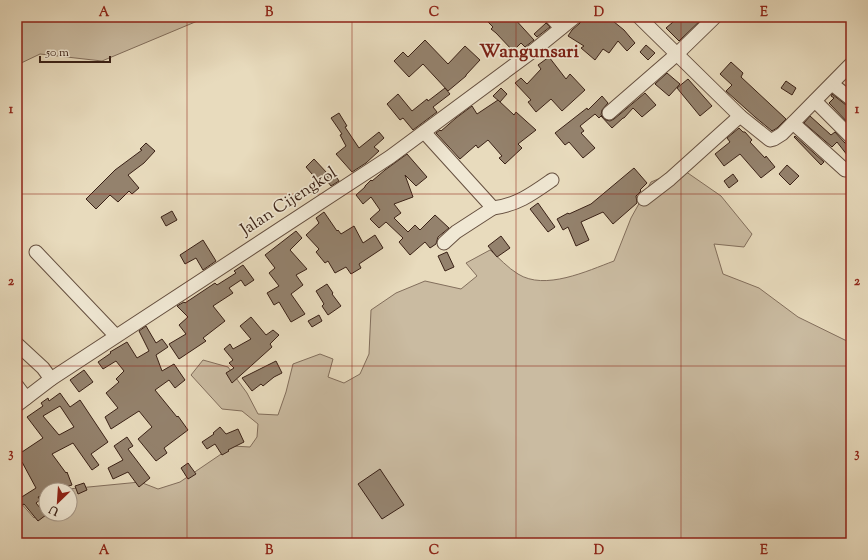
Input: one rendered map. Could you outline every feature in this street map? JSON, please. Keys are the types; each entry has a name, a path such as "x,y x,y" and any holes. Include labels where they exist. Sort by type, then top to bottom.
{"street":[{"path":"551,17 561,28"},
{"name":"Jalan Cijengkol","path":"21,402 51,378 349,184 424,132 533,51 575,17"},
{"path":"639,17 740,116 770,140 778,137 793,123 851,64"},
{"path":"608,113 677,54 715,17"},
{"path":"832,84 851,99"},
{"path":"815,101 851,137"},
{"path":"644,199 670,179 740,116"},
{"path":"793,123 845,170"},
{"path":"424,132 493,208"},
{"path":"444,243 456,232 493,208 519,202 552,180"},
{"path":"36,252 116,336"},
{"path":"17,344 43,368 51,378"},
{"path":"17,386 21,402"}],"shaded area":[{"path":"17,17 207,17 102,61 40,54 17,65"},
{"path":"682,169 721,196 752,234 744,247 714,244 723,274 759,288 798,317 851,343 851,543 17,543 17,504 20,502 34,518 38,515 38,522 78,522 78,488 140,482 158,489 180,482 233,446 250,447 257,437 258,424 242,411 222,409 191,375 203,360 228,367 247,393 258,414 278,415 293,364 320,354 333,359 328,377 344,383 360,374 369,354 371,310 396,293 425,281 461,289 477,276 466,263 490,250 518,274 529,279 541,281 566,278 614,261 631,218 651,182"}],"building":[{"path":"483,17 513,17 534,40 525,47 521,43 513,51 491,29 493,27"},
{"path":"583,17 608,17 624,30 635,43 627,51 618,41 609,53 603,49 595,60 581,48 584,46 568,36 580,23"},
{"path":"679,17 704,17 679,41 666,28"},
{"path":"546,23 550,27 537,37 534,34"},
{"path":"425,40 448,64 465,46 480,60 466,76 448,91 423,64 409,77 394,61 403,52 408,57"},
{"path":"646,45 655,53 648,60 640,52"},
{"path":"549,57 566,79 570,74 585,90 562,111 551,99 536,112 528,102 531,100 515,83 521,78 527,84 541,69 538,65"},
{"path":"731,62 743,73 741,77 786,119 777,128 772,131 726,91 732,85 720,74"},
{"path":"667,73 680,84 669,96 655,84"},
{"path":"688,79 712,106 700,116 677,88"},
{"path":"786,81 796,88 792,95 781,88"},
{"path":"445,88 450,94 433,107 437,112 413,130 403,118 400,120 387,104 398,94 412,111 427,99 428,101"},
{"path":"501,88 507,94 500,102 493,96"},
{"path":"645,93 656,105 642,117 633,108 612,128 601,116 599,118 595,114 580,126 584,131 581,133 595,148 583,158 569,142 565,145 555,133 587,108 588,110 602,96 608,103 602,110 601,115 606,120 610,121"},
{"path":"832,94 851,107 851,126 829,103 834,98 831,96"},
{"path":"498,100 514,115 516,112 536,130 518,144 522,148 505,164 499,158 502,156 488,140 478,148 476,145 460,159 436,133 440,130 441,131 472,106 477,114"},
{"path":"339,113 347,126 345,127 359,148 379,132 384,138 374,147 379,151 366,163 352,172 336,154 346,146 340,135 342,134 331,118"},
{"path":"810,116 831,135 835,132 845,143 851,145 851,160 837,142 832,147 804,123"},
{"path":"739,128 745,132 752,140 750,142 765,158 766,156 775,167 761,178 740,154 724,166 715,154 730,142 727,138"},
{"path":"795,136 824,162 821,165 794,137"},
{"path":"146,143 155,151 144,163 128,175 139,188 132,194 129,191 118,202 110,195 96,209 86,199 115,170 142,150 140,149"},
{"path":"407,154 427,177 416,186 405,175 413,197 394,204 401,213 394,218 408,232 415,225 420,230 435,215 449,228 438,237 436,244 430,248 425,242 410,255 399,242 403,238 386,222 379,228 370,219 380,210 371,197 363,204 356,195 371,180 372,181"},
{"path":"314,159 327,173 318,181 306,167"},
{"path":"787,165 799,176 790,185 779,174"},
{"path":"634,168 647,183 636,196 637,203 613,224 603,212 581,222 589,240 576,246 568,227 563,230 557,219 591,204"},
{"path":"333,172 339,181 331,186 325,178"},
{"path":"733,174 738,181 729,188 724,181"},
{"path":"538,203 555,227 548,232 530,209"},
{"path":"172,211 177,220 166,226 161,217"},
{"path":"324,212 337,231 338,230 341,234 354,226 363,243 375,235 383,248 359,264 361,268 351,274 346,267 335,273 328,261 325,263 316,252 319,249 306,235 319,223 316,218"},
{"path":"296,231 302,238 290,250 307,269 296,275 303,285 291,294 305,314 291,322 279,302 274,305 267,293 279,286 269,273 275,268 265,255"},
{"path":"501,236 510,248 497,257 488,246"},
{"path":"203,240 216,261 203,270 196,258 185,264 180,255"},
{"path":"447,252 454,267 445,271 438,256"},
{"path":"243,265 254,280 245,286 241,280 229,288 233,293 213,306 225,321 203,338 206,341 179,359 169,344 186,334 179,325 188,317 177,306 184,302 185,303 215,283 217,285 236,273 234,271"},
{"path":"327,284 341,306 328,315 322,306 324,304 316,291"},
{"path":"319,315 322,321 312,327 308,321"},
{"path":"251,317 266,335 273,330 279,335 270,344 272,347 232,383 226,373 234,368 229,363 233,360 224,349 230,344 233,349 251,339 240,326"},
{"path":"146,326 156,343 162,339 168,347 156,355 162,371 174,364 185,380 175,388 169,380 155,390 188,430 164,448 167,453 156,461 138,439 152,427 139,411 111,429 105,417 118,408 106,393 119,382 116,379 124,371 116,361 103,369 98,362 111,353 110,352 127,342 137,358 149,351 139,331"},
{"path":"276,361 282,373 274,377 263,386 261,384 252,391 242,378"},
{"path":"84,370 93,382 79,392 70,380"},
{"path":"60,393 70,407 80,400 108,442 91,454 99,465 92,470 73,443 52,454 66,473 67,472 71,482 38,482 38,502 36,503 38,505 38,521 24,504 17,508 17,500 36,488 22,462 17,466 17,444 22,452 43,438 27,417 43,406 41,403 48,398 49,401","holes":["60,406 74,427 59,435 43,416"]},
{"path":"220,427 226,434 238,429 244,442 228,450 229,451 222,455 215,444 207,449 202,442 214,434 213,433"},
{"path":"127,437 133,446 128,449 150,478 139,487 128,472 113,479 108,468 123,460 114,446"},
{"path":"188,463 196,474 188,479 181,468"},
{"path":"380,469 404,505 382,519 358,484"},
{"path":"84,483 87,490 78,494 78,485"}],"district":[{"name":"Wangunsari","path":"529,52"}]}
